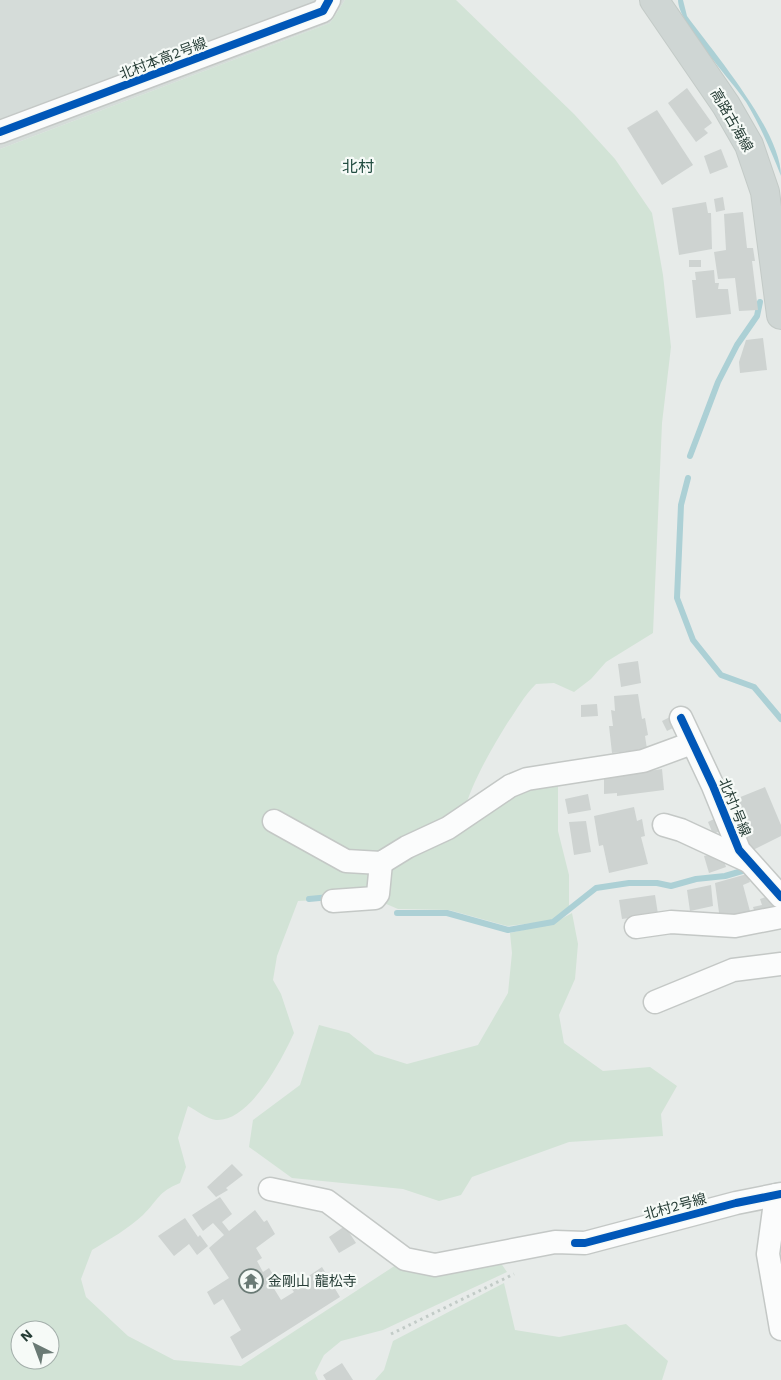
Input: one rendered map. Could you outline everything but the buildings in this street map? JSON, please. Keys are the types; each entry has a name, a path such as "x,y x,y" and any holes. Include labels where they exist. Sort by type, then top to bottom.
{"main road":[{"name":"高路古海線","path":"654,0 726,105 749,145 765,192 781,315"}],"street":[{"name":"北村本高2号線","path":"0,132 323,11 329,0"},
{"name":"北村1号線","path":"680,718 713,786 739,850 781,896"},
{"path":"274,821 346,861 381,863 407,847 448,828 510,786 527,779 643,761 692,743"},
{"path":"664,825 681,830 749,861"},
{"path":"333,901 375,898 378,894 381,863"},
{"path":"636,927 671,922 735,926 781,917"},
{"path":"655,1002 733,970 781,964"},
{"name":"北村2号線","path":"270,1189 327,1201 405,1259 435,1266 555,1242 585,1243 736,1203 779,1194"},
{"path":"779,1194 768,1254 781,1329"}],"path":[{"path":"391,1334 515,1273"}],"shaded area":[{"path":"0,0 345,0 330,23 0,149"}],"green space":[{"path":"345,0 456,0 574,114 615,159 652,213 663,275 671,347 662,423 653,633 606,662 591,679 574,692 554,683 536,684 508,722 488,756 476,780 462,817 377,867 373,897 298,901 277,956 273,980 281,994 294,1033 282,1058 252,1100 241,1111 229,1118 216,1120 188,1106 178,1138 186,1167 180,1183 163,1193 131,1225 92,1250 81,1279 86,1297 128,1336 174,1360 241,1366 396,1265 498,1259 507,1272 383,1330 341,1341 324,1355 315,1373 318,1380 0,1380 0,149 330,23"},
{"path":"558,776 558,831 569,875 569,907 551,921 507,926 449,910 398,909 377,900 382,867 481,809"},
{"path":"572,913 578,944 575,979 559,1015 564,1043 603,1071 650,1067 677,1086 661,1114 663,1136 569,1142 472,1177 461,1195 439,1201 403,1189 292,1178 249,1147 253,1120 300,1085 319,1025 349,1033 375,1054 407,1064 478,1045 508,993 512,953 510,933 554,923"},
{"path":"504,1283 515,1330 559,1337 626,1324 668,1361 662,1380 375,1380 384,1370 393,1341"}],"water":[{"path":"678,0 683,0 687,16 729,71 758,115 770,137 778,158 781,176 765,138 746,102 696,37 680,10"}],"waterway":[{"path":"690,456 718,382 737,345 757,316 760,302"},
{"path":"688,478 681,505 677,598 693,640 721,675 754,687 781,719"},
{"path":"397,913 447,913 508,930 553,922 596,888 629,883 657,883 671,886 696,879 725,876 749,869"},
{"path":"309,899 330,897"}],"cycle path":[{"path":"0,132 323,11 329,0"},
{"path":"681,718 713,786 739,850 781,897"},
{"path":"575,1243 585,1243 736,1203 781,1194"}],"place":[{"name":"金剛山 龍松寺","path":"251,1281"}],"district":[{"name":"北村","path":"358,166"}]}
